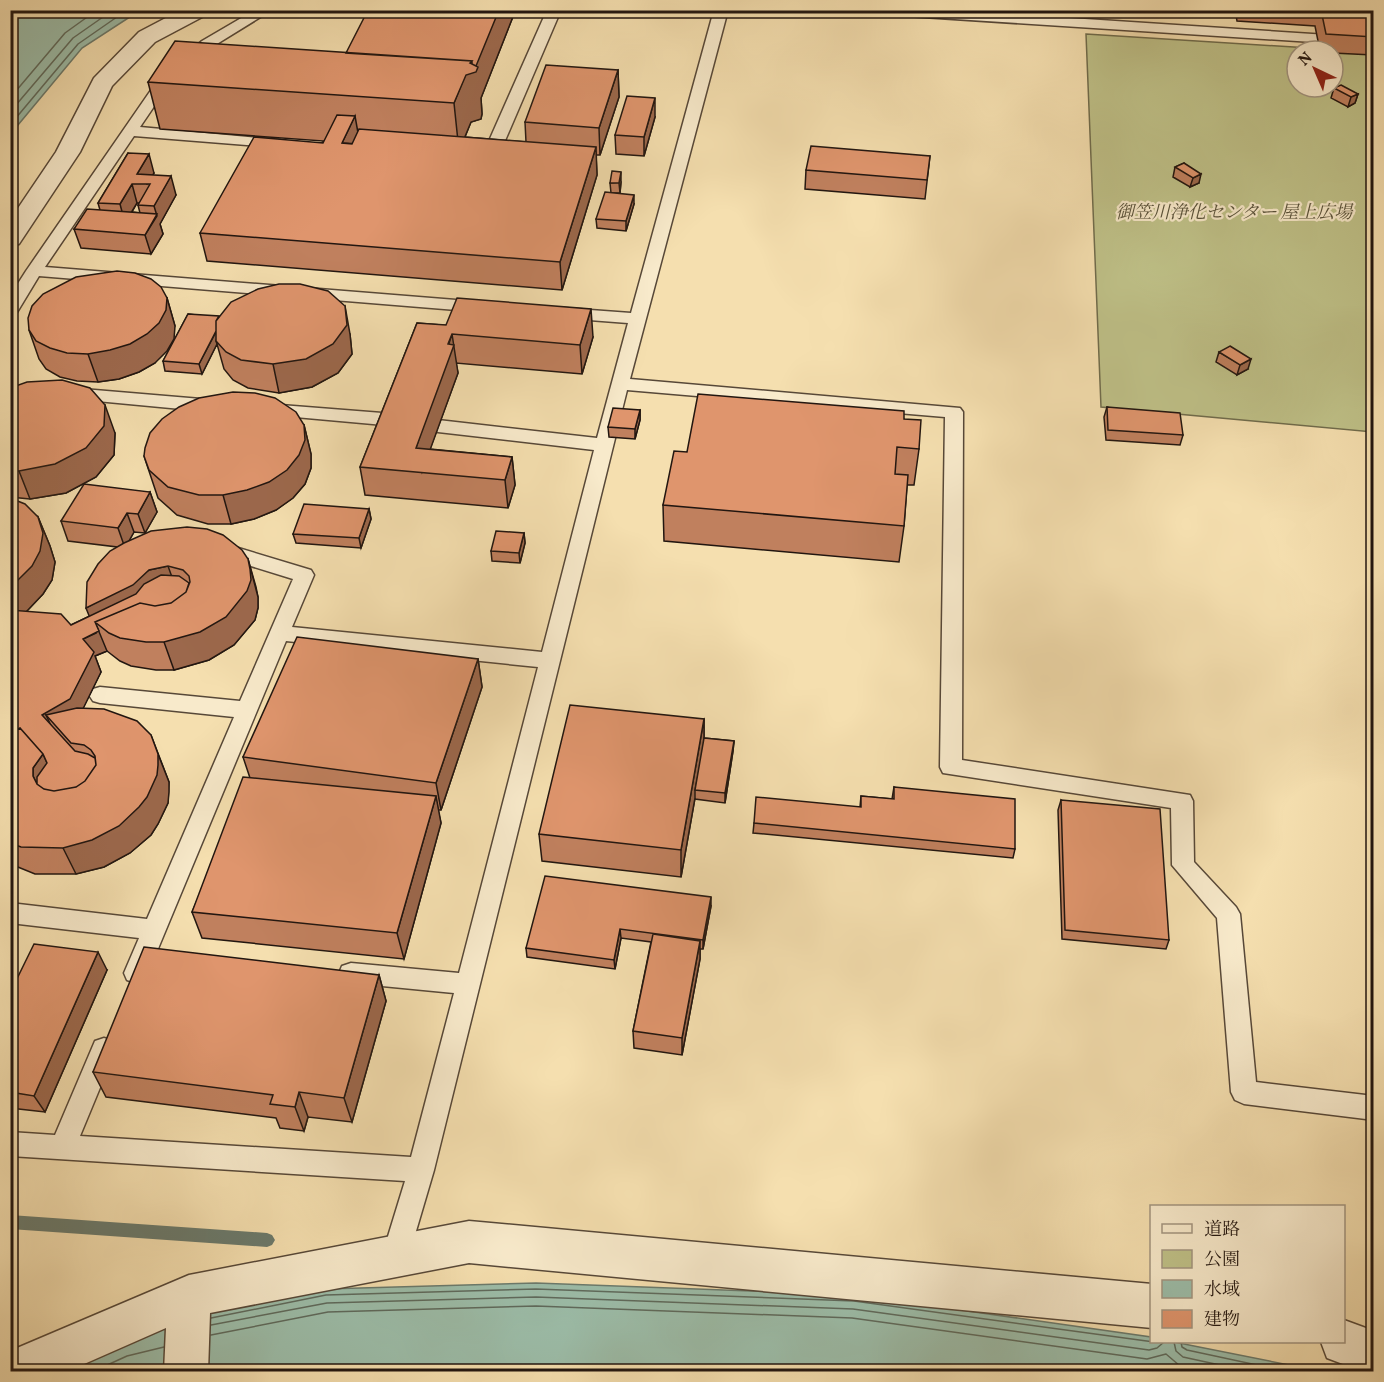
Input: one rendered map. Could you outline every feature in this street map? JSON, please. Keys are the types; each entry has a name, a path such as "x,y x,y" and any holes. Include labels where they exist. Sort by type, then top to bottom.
{"street":[{"path":"10,239 68,152 102,83 147,37 198,10"},
{"path":"13,1371 189,1296 469,1242 1150,1306"},
{"path":"186,1371 189,1296"},
{"path":"1345,1342 1374,1353"}],"lane":[{"path":"10,310 34,271 165,80 207,44 266,10"},
{"path":"476,162 488,164 554,10"},
{"path":"396,1256 421,1170 604,445 721,10"},
{"path":"876,10 1374,42"},
{"path":"131,131 292,146"},
{"path":"34,271 496,308"},
{"path":"543,312 638,319"},
{"path":"620,384 954,412 951,767 1182,801 1183,865 1228,915 1244,1092 1374,1108"},
{"path":"57,393 232,407"},
{"path":"255,409 395,420"},
{"path":"438,426 604,445"},
{"path":"126,996 156,954 154,930 304,575 224,550 203,549"},
{"path":"280,633 550,661"},
{"path":"100,695 248,710"},
{"path":"10,913 154,930"},
{"path":"329,971 468,984"},
{"path":"62,1148 112,1029"},
{"path":"10,1144 421,1170"}],"green space":[{"name":"御笠川浄化センター 屋上広場","path":"1086,34 1285,46 1285,99 1345,99 1345,50 1373,52 1373,432 1101,407"}],"water":[{"path":"11,10 139,11 82,48 18,125 11,137"},
{"path":"536,1283 855,1295 1150,1337 1150,1343 1179,1343 1319,1371 36,1372 208,1312 325,1289"}],"building":[{"path":"368,10 499,10 476,66 472,64 472,61 346,53"},
{"path":"1321,10 1374,10 1372,11 1374,37 1326,34"},
{"path":"175,41 472,61 470,63 478,67 476,72 466,75 454,103 148,82"},
{"path":"546,65 618,70 599,128 525,122"},
{"path":"1345,87 1358,94 1351,97 1345,94"},
{"path":"627,96 655,98 644,137 615,135"},
{"path":"337,115 355,116 342,143 352,144 359,129 596,147 560,262 200,233 254,137 323,143"},
{"path":"811,146 930,156 927,180 806,170"},
{"path":"128,153 149,154 137,174 171,176 154,206 138,205 150,184 132,184 120,204 98,203"},
{"path":"1184,163 1201,174 1193,178 1175,167"},
{"path":"612,171 621,172 619,183 610,183"},
{"path":"605,192 634,195 626,221 596,219"},
{"path":"87,209 157,214 145,235 74,229"},
{"path":"117,271 135,273 151,279 161,287 167,298 166,310 159,323 147,334 130,344 88,354 67,353 36,341 29,330 28,318 32,306 43,294 76,277"},
{"path":"279,284 300,284 328,291 345,306 347,325 333,344 306,359 273,364 241,360 226,352 216,341 216,321 231,302 258,289"},
{"path":"457,298 591,309 580,345 452,334 448,344 454,345 416,448 512,457 505,480 360,467 417,323 446,325"},
{"path":"188,314 219,316 216,321 216,331 199,364 163,361"},
{"path":"1230,346 1251,359 1240,365 1219,352"},
{"path":"62,380 90,388 105,405 104,426 86,448 55,464 19,471 10,470 10,388 27,382"},
{"path":"233,392 255,393 275,398 296,412 304,425 305,440 299,455 287,470 269,482 247,490 223,495 199,495 168,487 149,470 144,456 150,433 162,419 179,407 199,398"},
{"path":"698,394 904,411 904,419 921,420 919,449 897,447 895,474 908,475 904,526 663,505 674,451 687,452"},
{"path":"1107,407 1180,413 1183,435 1108,430"},
{"path":"613,408 640,410 635,429 608,427"},
{"path":"84,484 150,492 138,514 127,513 118,528 61,521"},
{"path":"10,498 25,504 38,517 43,533 40,551 32,566 10,586"},
{"path":"304,504 369,509 359,538 293,534"},
{"path":"187,527 207,529 223,535 242,550 248,559 251,580 247,591 226,617 200,632 164,642 120,638 95,622 140,603 155,606 171,603 186,592 190,582 189,576 183,570 168,566 149,570 133,585 86,608 87,582 98,564 110,551 151,531"},
{"path":"496,531 524,533 519,553 491,551"},
{"path":"161,575 179,576 189,583 186,592 171,603 155,606 140,603 95,622 99,631 83,639 94,652 70,699 42,715 75,751 95,758 96,765 85,781 76,787 54,791 44,789 37,784 37,777 47,763 43,754 20,728 10,733 10,610 61,614 71,625 136,594 144,584"},
{"path":"297,637 478,659 436,783 243,757"},
{"path":"570,705 704,719 681,850 539,834"},
{"path":"77,708 104,709 137,721 151,735 158,754 158,765 157,775 147,797 119,826 92,840 63,848 21,847 10,843 10,734 20,728 43,754 33,768 33,776 37,784 44,789 54,791 76,787 85,781 96,765 95,756 84,745 71,743 46,715"},
{"path":"704,738 734,741 725,793 695,790"},
{"path":"243,777 436,796 397,933 192,912"},
{"path":"894,787 1015,799 1015,849 754,823 756,797 861,807 861,796 894,799"},
{"path":"1061,800 1160,809 1169,940 1065,930"},
{"path":"545,876 711,897 703,940 620,929 614,960 526,948"},
{"path":"653,934 700,941 682,1038 633,1031"},
{"path":"34,944 98,952 34,1096 10,1092 10,993"},
{"path":"144,947 379,975 344,1098 299,1092 295,1107 270,1104 273,1095 93,1072"}],"waterway":[{"path":"10,1222 267,1240"}]}
